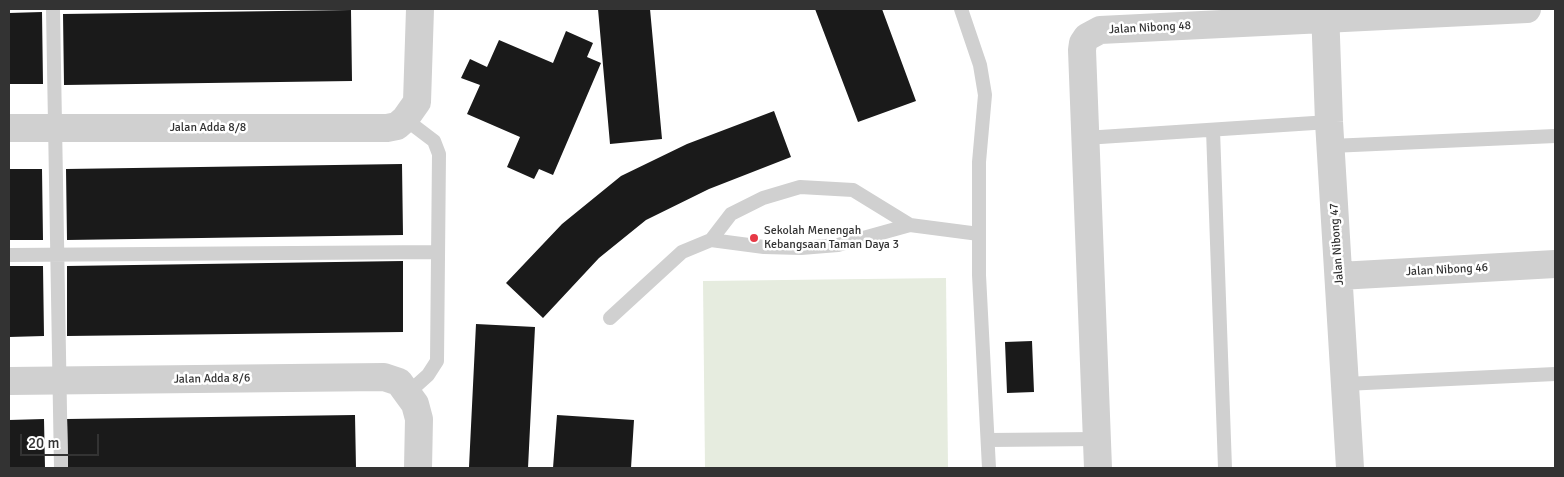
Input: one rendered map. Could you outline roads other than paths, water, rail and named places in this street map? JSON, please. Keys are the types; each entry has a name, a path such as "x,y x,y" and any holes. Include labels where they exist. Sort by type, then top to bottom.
{"street":[{"path":"405,119 417,102 420,9"},
{"name":"Jalan Nibong 48","path":"1098,468 1082,43 1093,32 1325,14 1527,9"},
{"name":"Jalan Nibong 47","path":"1325,14 1330,134 1350,468"},
{"name":"Jalan Adda 8/8","path":"9,128 386,128 397,126 405,119"},
{"name":"Jalan Nibong 46","path":"1339,276 1555,264"},
{"name":"Jalan Adda 8/6","path":"9,381 384,377 399,382 408,393"},
{"path":"408,393 415,404 419,419 418,468"}],"lane":[{"path":"53,9 61,468"},
{"path":"962,9 980,65 985,95 980,162 979,275 990,440 989,468"},
{"path":"405,119 434,141 439,154 437,361 428,375 408,393"},
{"path":"1213,130 1225,468"},
{"path":"1085,138 1213,130 1330,134 1555,136"},
{"path":"711,240 731,214 763,198 800,187 853,190 910,225"},
{"path":"610,318 682,252 711,240 801,248 838,245 910,225 979,234"},
{"path":"9,255 438,252"},
{"path":"1345,384 1555,374"},
{"path":"990,440 1097,439"}],"place":[{"name":"Sekolah Menengah Kebangsaan Taman Daya 3","path":"754,238"}]}
